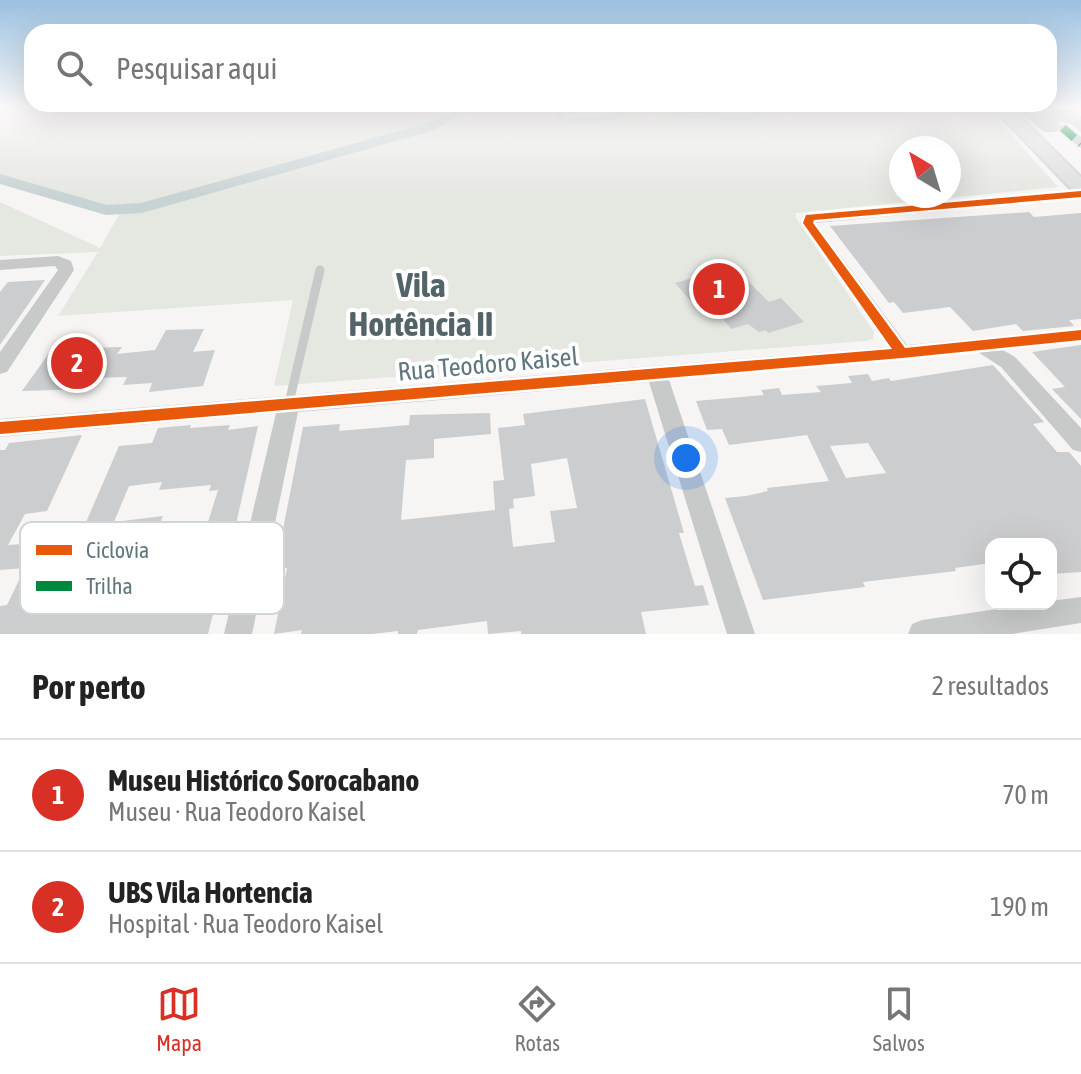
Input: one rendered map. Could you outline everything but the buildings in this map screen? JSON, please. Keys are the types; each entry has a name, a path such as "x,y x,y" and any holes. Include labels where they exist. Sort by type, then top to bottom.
{"main road":[{"path":"1029,137 1081,191"}],"street":[{"path":"902,353 808,223 810,217 1081,191"},
{"path":"0,265 58,261 65,265 66,270 0,367"},
{"name":"Rua Teodoro Kaisel","path":"0,428 902,353 1081,335"},
{"path":"980,345 1008,362 1081,443"},
{"path":"656,372 741,634"},
{"path":"263,522 289,403"},
{"path":"922,634 1081,610"},
{"path":"238,634 242,614"}],"lane":[{"path":"289,403 320,270"}],"shaded area":[{"path":"0,137 889,137 889,204 796,213 796,218 874,332 873,339 866,341 274,386 293,300 58,316 98,252 0,256 0,202 100,248 121,211 106,210 0,179"},
{"path":"961,137 1013,137 1058,187 961,197"}],"waterway":[{"path":"0,179 106,210 142,208 395,137"}],"marked path":[{"path":"1073,137 1081,144"}],"cycle path":[{"path":"902,353 808,223 810,217 1081,194"},
{"path":"0,428 902,353 1081,335"}],"place":[{"name":"Museu Histórico Sorocabano","path":"719,289"},
{"name":"UBS Vila Hortencia","path":"77,363"}],"district":[{"name":"Vila Hortência II","path":"421,304"}]}
